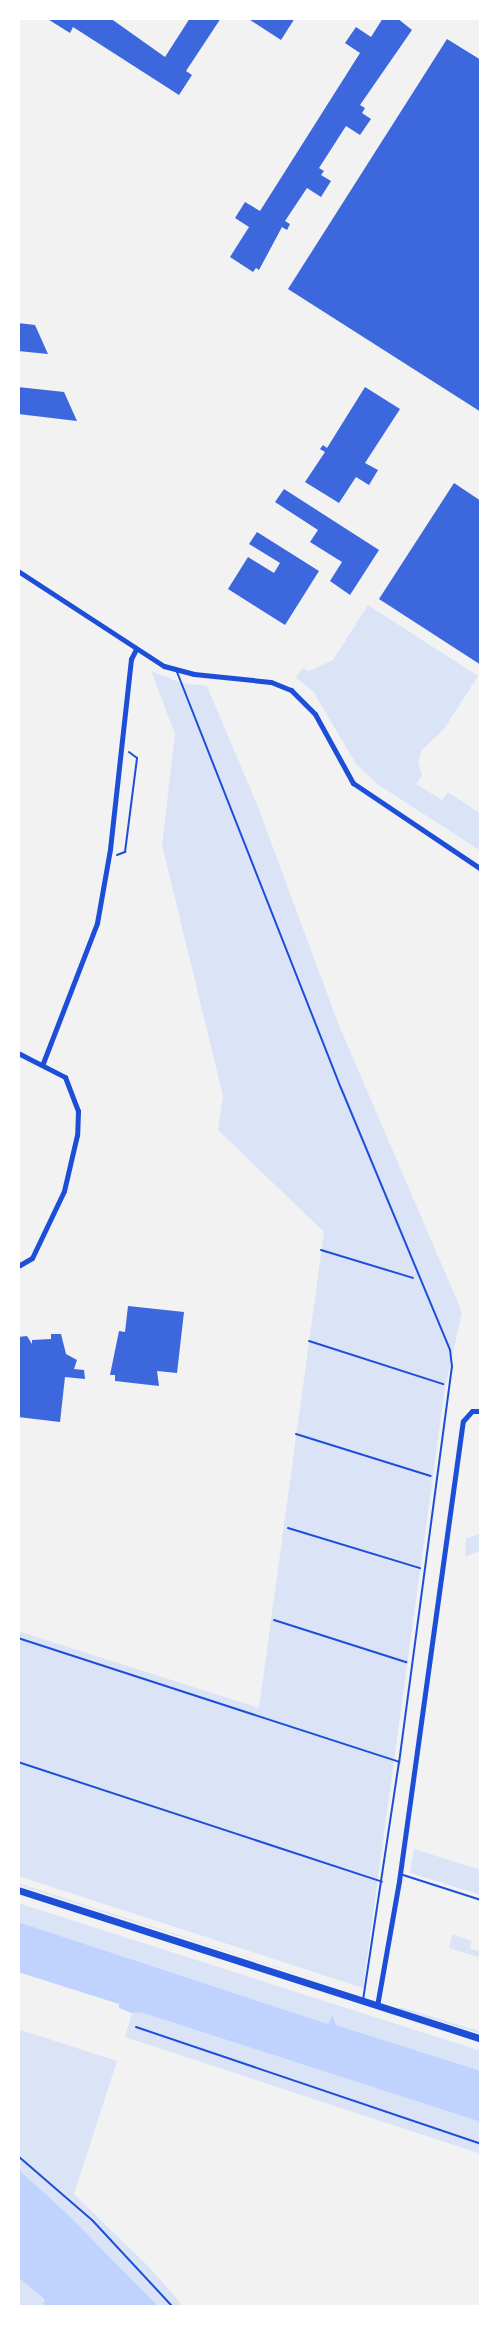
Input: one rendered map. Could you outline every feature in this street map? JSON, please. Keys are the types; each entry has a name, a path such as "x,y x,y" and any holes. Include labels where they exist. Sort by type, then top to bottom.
{"main road":[{"path":"18,1890 481,2039"}],"street":[{"path":"18,571 136,649 176,670 271,682 300,696 315,714 353,783 481,869"},
{"path":"43,1063 90,945 109,858 131,659 136,649"},
{"path":"18,1053 59,1072 72,1088 78,1111 77,1135 64,1191 50,1227 32,1258 18,1266"},
{"path":"377,2006 400,1874 463,1421 472,1411 481,1411"}],"lane":[{"path":"176,670 341,1088 450,1350 449,1386 399,1762 362,2001"},
{"path":"18,1638 399,1762"},
{"path":"18,1762 382,1882"},
{"path":"400,1874 481,1900"},
{"path":"136,2027 481,2144"},
{"path":"18,2156 93,2221 173,2307"}],"path":[{"path":"109,858 125,852 137,758 122,746"},
{"path":"321,1250 421,1281"},
{"path":"309,1341 449,1386"},
{"path":"297,1434 436,1478"},
{"path":"288,1528 424,1569"},
{"path":"274,1620 412,1664"}],"shaded area":[{"path":"368,605 478,676 444,729 422,750 418,762 422,776 416,784 442,800 448,792 481,814 481,851 377,784 356,764 313,691 296,678 302,668 309,671 333,660"},
{"path":"151,671 181,683 207,686 258,807 338,1023 462,1312 445,1388 363,1988 18,1876 18,1631 259,1708 324,1232 218,1130 223,1096 162,845 175,734"},
{"path":"481,1533 481,1550 465,1557 466,1539"},
{"path":"414,1849 481,1870 481,1895 410,1873"},
{"path":"18,1883 358,1993 18,1885"},
{"path":"18,1903 481,2051 481,2071 336,2025 334,2015 328,2024 18,1922"},
{"path":"452,1934 472,1941 470,1948 480,1952 478,1957 449,1948"},
{"path":"400,2007 481,2032 481,2034 399,2009"},
{"path":"140,2012 481,2122 481,2154 125,2037 132,2013"},
{"path":"18,2029 117,2061 74,2194 149,2267 184,2307 159,2307 18,2169"},
{"path":"18,2277 45,2301 41,2307 18,2306"}],"water":[{"path":"18,1922 328,2024 333,2015 336,2025 481,2071 481,2122 140,2012 132,2013 119,2008 119,2004 18,1972"},
{"path":"18,2169 67,2214 159,2307 41,2307 45,2300 18,2277"}],"building":[{"path":"46,18 110,18 165,57 190,18 221,18 186,71 192,75 179,95 73,27 70,33"},
{"path":"247,18 295,18 281,40"},
{"path":"383,18 397,18 412,30 360,105 365,108 362,113 371,119 360,135 346,126 319,168 324,171 321,175 331,181 321,197 307,188 285,221 290,224 287,230 282,227 259,270 256,268 253,272 230,257 249,227 235,218 245,202 260,211 360,53 345,43 356,27 371,37"},
{"path":"447,39 481,60 481,412 288,289"},
{"path":"18,323 35,325 48,354 18,351"},
{"path":"18,387 64,392 77,421 18,414"},
{"path":"365,387 400,409 365,463 378,470 369,485 356,477 339,503 305,482 325,452 320,449 323,445 327,448"},
{"path":"454,483 481,501 481,665 379,599"},
{"path":"284,489 379,550 350,595 330,581 342,562 310,542 318,530 275,502"},
{"path":"257,532 319,571 285,625 228,589 248,557 274,573 280,563 249,544"},
{"path":"128,1306 184,1312 177,1373 157,1371 159,1386 115,1381 115,1375 110,1375 119,1331 125,1332"},
{"path":"51,1334 61,1334 66,1354 77,1360 74,1369 84,1370 85,1379 65,1377 60,1422 18,1417 18,1337 27,1336 32,1344 32,1340 51,1339"}]}
